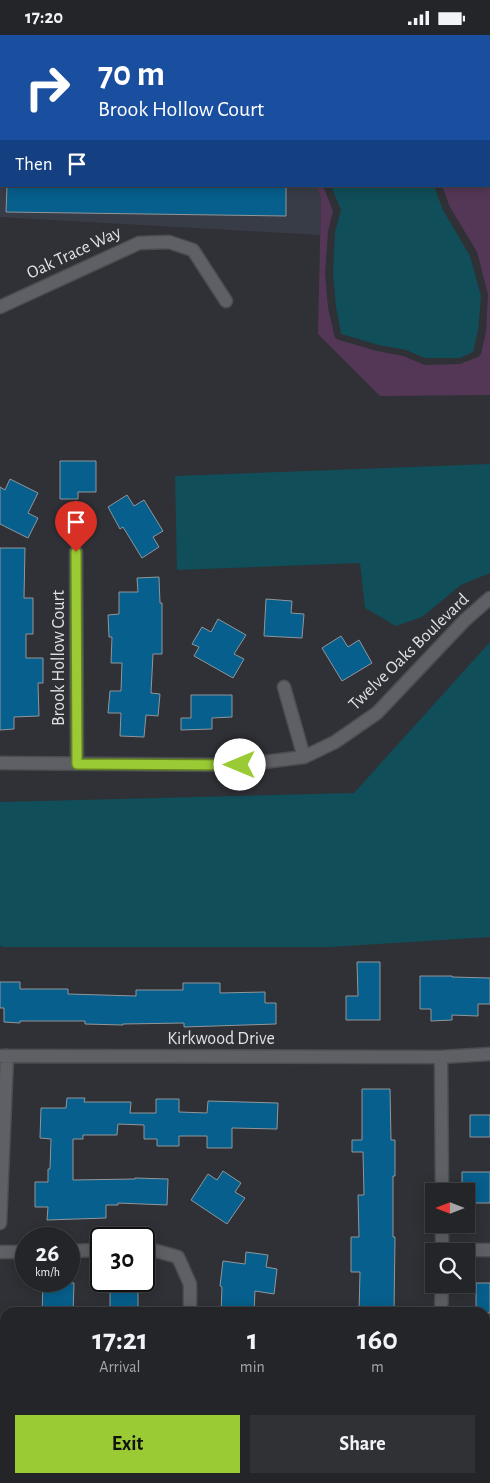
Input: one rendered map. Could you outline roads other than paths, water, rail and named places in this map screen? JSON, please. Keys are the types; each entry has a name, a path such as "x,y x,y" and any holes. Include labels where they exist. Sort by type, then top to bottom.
{"street":[{"name":"Oak Trace Way","path":"0,307 139,243 169,242 193,250 226,301"},
{"name":"Brook Hollow Court","path":"76,552 77,764"},
{"name":"Twelve Oaks Boulevard","path":"0,763 240,765 304,757 335,742 377,713 464,621 490,598"},
{"path":"284,687 304,757"},
{"path":"442,1183 442,1057 490,1054"},
{"path":"0,1223 4,1056"},
{"name":"Kirkwood Drive","path":"4,1056 442,1057"},
{"path":"475,1250 490,1250"},
{"path":"0,1252 15,1251"},
{"path":"155,1251 178,1257 190,1284 190,1307"},
{"path":"441,1307 442,1293"}],"water":[{"path":"331,187 434,187 443,210 470,256 481,296 478,331 473,352 460,358 425,358 406,350 379,345 341,334 336,307 333,272 335,232 341,210"},
{"path":"490,464 490,573 461,585 422,617 396,626 365,608 360,563 177,570 175,476"},
{"path":"490,642 490,937 330,947 2,947 0,945 0,802 354,793"}]}
